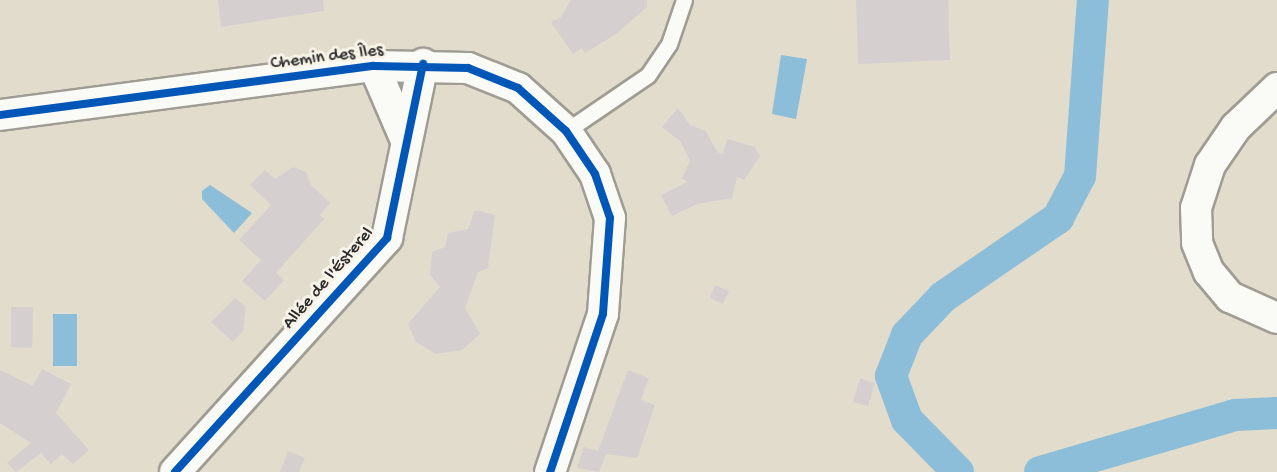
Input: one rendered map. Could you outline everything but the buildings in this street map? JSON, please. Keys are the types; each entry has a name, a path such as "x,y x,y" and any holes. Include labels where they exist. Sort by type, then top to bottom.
{"street":[{"name":"Chemin des Îles","path":"0,115 374,66 423,64 468,68 518,88 566,131 595,174 610,219 603,314 550,472"},
{"name":"Allée de l'Ésterel","path":"175,472 387,238 401,189 404,136 423,64"},
{"name":"Allée de l'Ésterel","path":"374,66 404,136"},
{"path":"1277,88 1236,127 1210,165 1196,208 1197,243 1209,272 1230,297 1277,318"}],"lane":[{"path":"566,131 648,75 669,44 684,0"}],"water":[{"path":"781,55 807,59 796,119 772,114"},
{"path":"210,185 252,213 234,233 202,199 202,191"},
{"path":"53,314 77,314 77,366 53,366"}],"waterway":[{"path":"958,472 907,420 891,376 907,335 943,297 1058,218 1080,176 1093,0"},
{"path":"1040,472 1235,415 1277,413"}],"cycle path":[{"path":"175,472 387,238 423,64"},
{"path":"0,115 374,66 468,68 518,88 566,131 595,174 610,218 603,314 550,472"}]}
